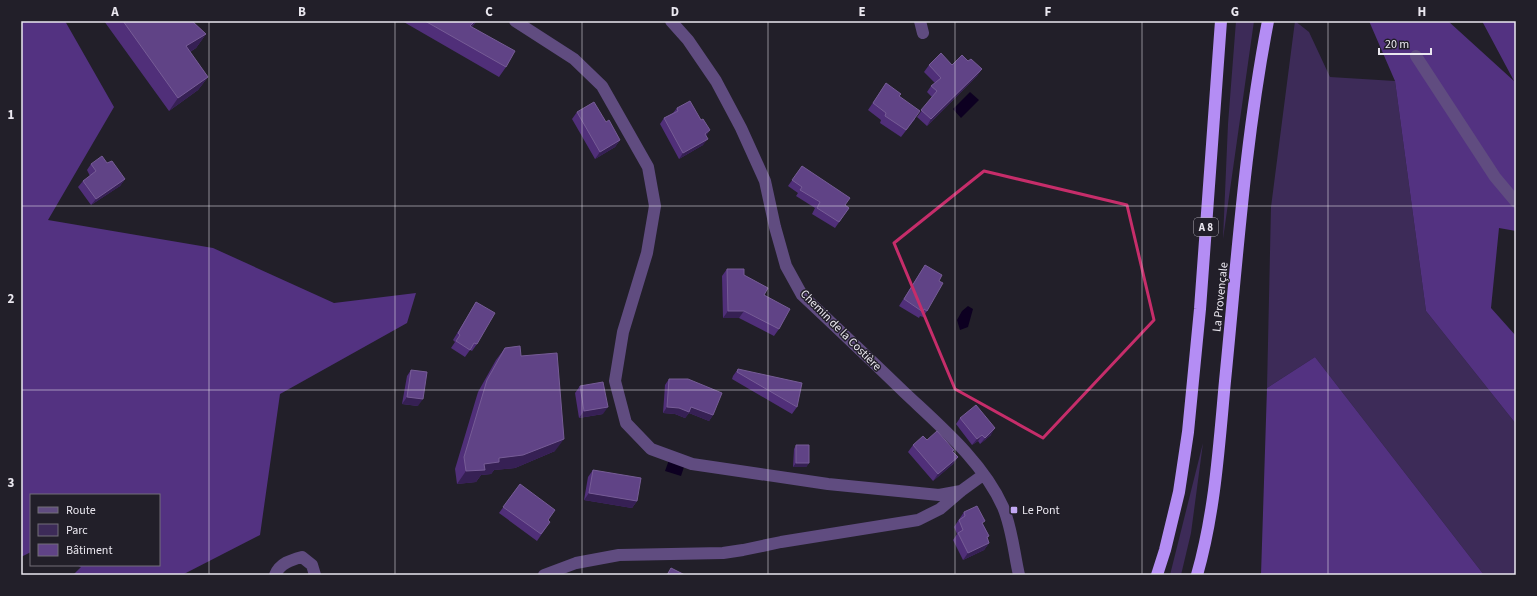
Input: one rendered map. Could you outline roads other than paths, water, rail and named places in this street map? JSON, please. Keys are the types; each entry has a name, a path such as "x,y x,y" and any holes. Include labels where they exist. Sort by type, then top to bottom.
{"highway":[{"name":"La Provençale","path":"1157,575 1165,550 1179,492 1188,432 1200,309 1221,21"},
{"name":"La Provençale","path":"1197,575 1203,555 1215,485 1249,140 1261,55 1268,21"}],"street":[{"path":"515,21 574,59 602,86 648,167 655,206 647,253 623,332 615,381 626,423 651,449 692,464 852,486 939,495 961,491"},
{"name":"Chemin de la Costière","path":"671,21 688,40 716,81 741,128 765,181 774,227 786,266 802,294 954,440 983,475 1003,508 1019,575"},
{"path":"1416,56 1495,177 1516,202"},
{"path":"544,575 576,563 619,555 743,550 781,542 918,520 940,509 983,475"},
{"path":"275,575 277,570 288,561 302,557 312,565 315,575"}],"place":[{"name":"Le Pont","path":"1014,510"}]}
